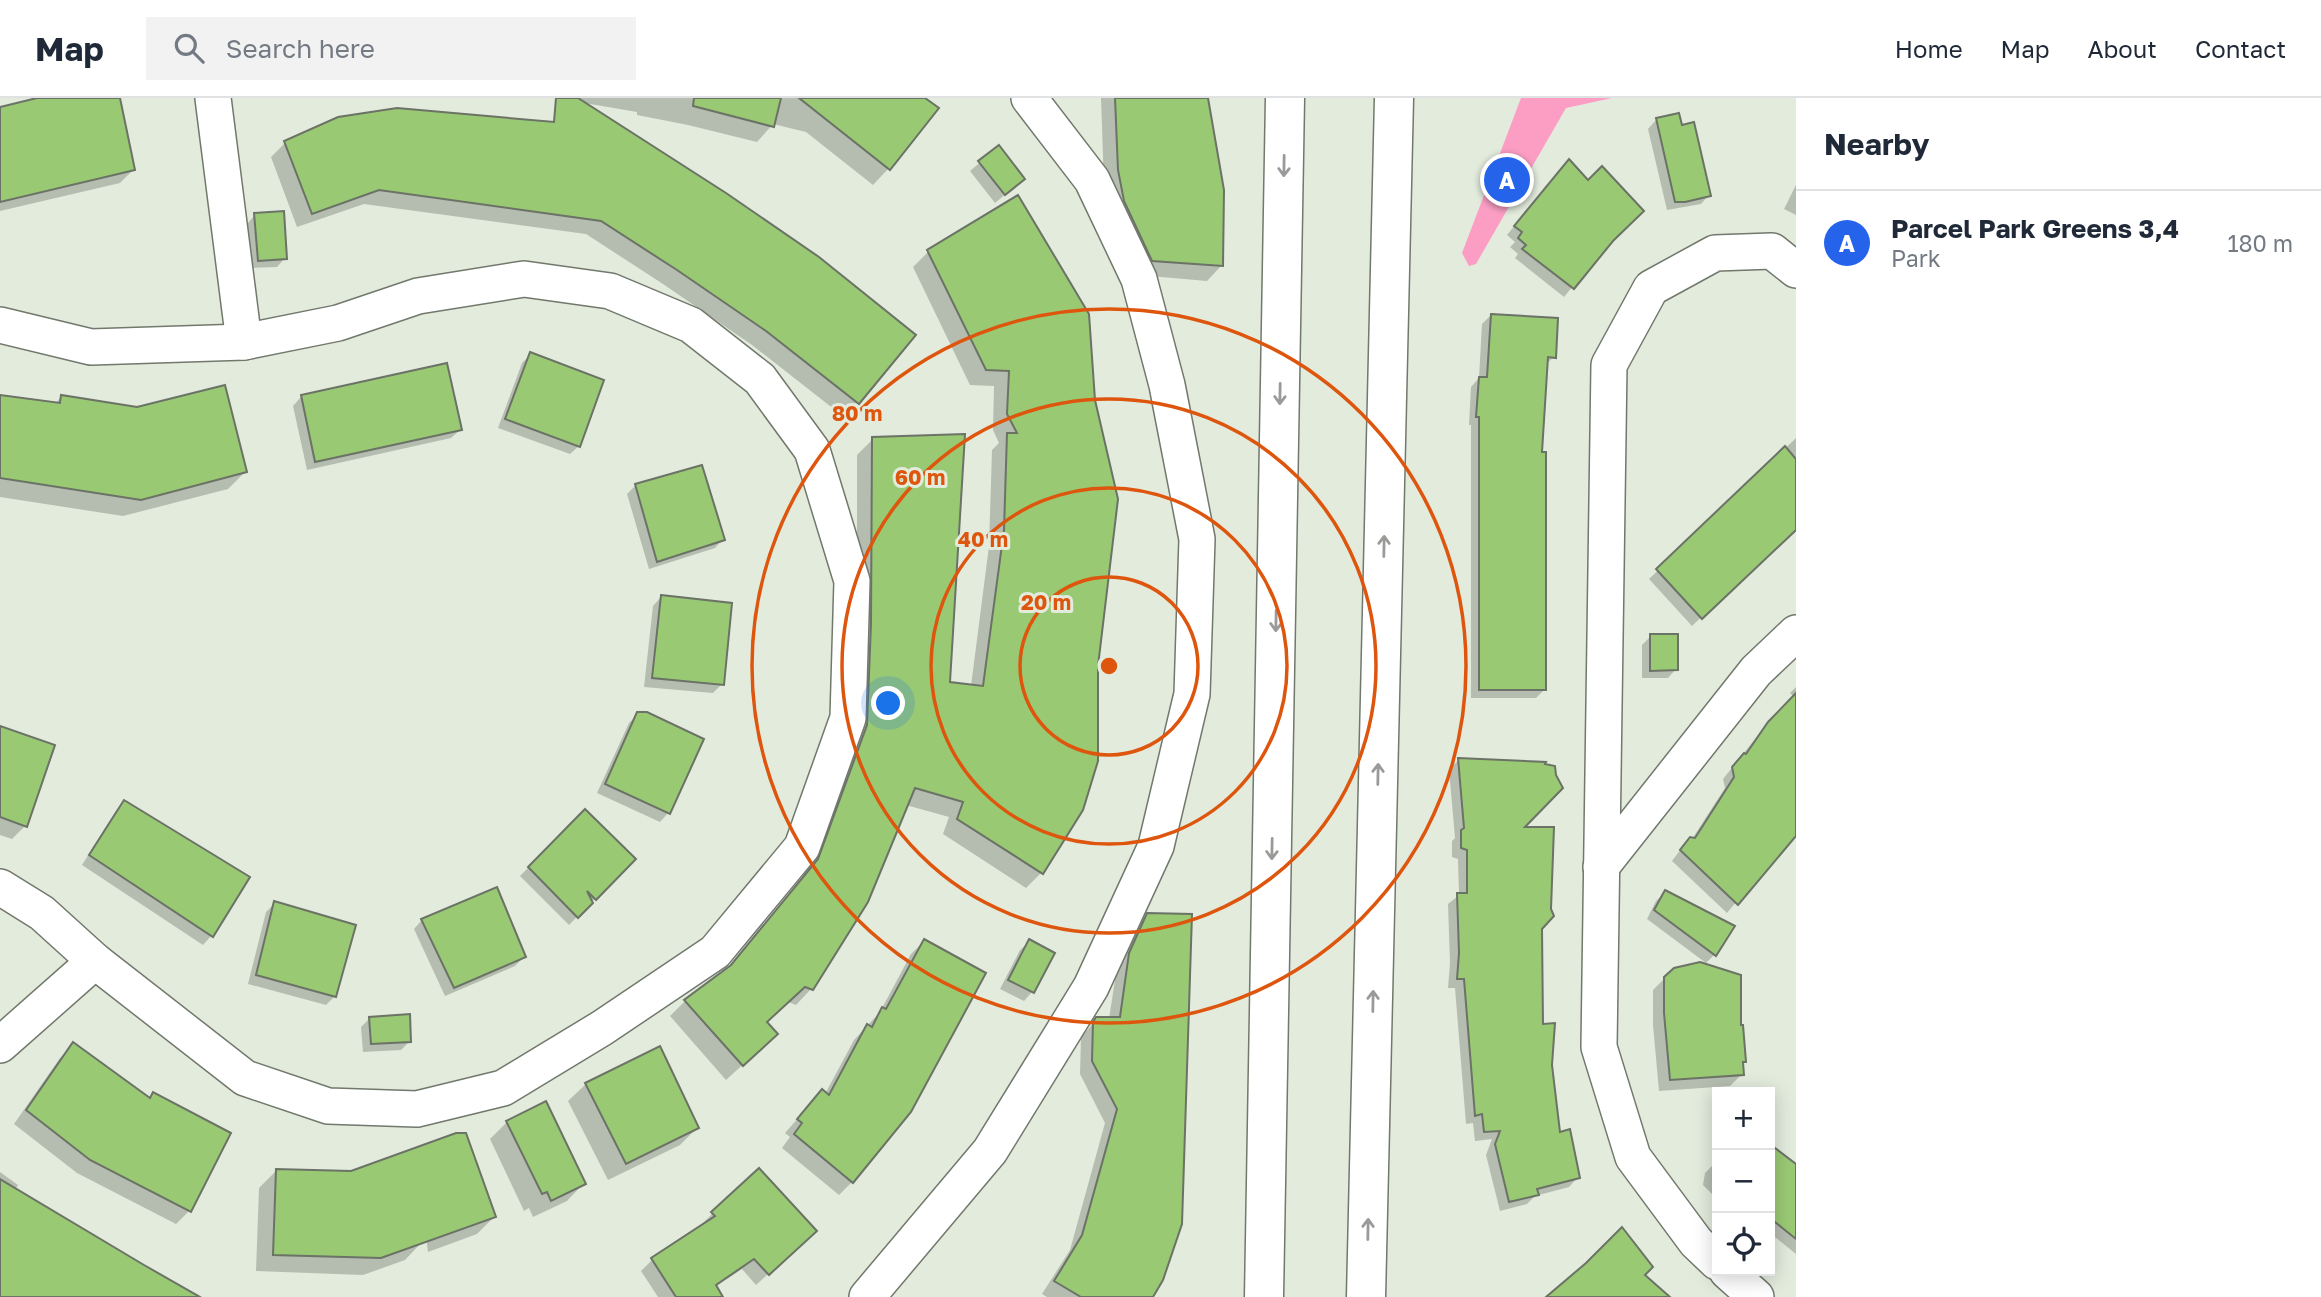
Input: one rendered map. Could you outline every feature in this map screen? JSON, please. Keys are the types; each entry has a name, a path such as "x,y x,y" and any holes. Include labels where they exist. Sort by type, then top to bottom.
{"street":[{"path":"867,1297 990,1151 1091,987 1156,846 1192,694 1197,539 1167,386 1139,279 1092,180 1029,98"},
{"path":"1264,1297 1285,98"},
{"path":"1366,1297 1394,98"},
{"path":"218,100 244,342"},
{"path":"1712,1257 1696,1242 1633,1157 1599,1047 1609,365 1651,288 1715,253 1772,251 1796,270"},
{"path":"0,326 91,347 244,342 338,323 418,296 524,279 610,291 691,325 760,379 812,450 852,581 848,718 802,847 715,952 602,1028 503,1088 417,1108 328,1106 244,1078 95,961 42,913 0,887"},
{"path":"1601,867 1756,671 1796,633"},
{"path":"0,1045 95,961"},
{"path":"1733,1276 1756,1297"}],"shaded area":[{"path":"1521,98 1612,98 1566,108 1476,264 1469,266 1462,253"}],"building":[{"path":"37,98 120,98 135,170 0,202 0,107"},
{"path":"556,98 578,98 726,193 819,257 916,335 859,404 766,331 601,221 379,190 312,214 284,141 338,117 397,108 554,122"},
{"path":"694,98 781,98 774,127 693,106"},
{"path":"799,98 925,98 939,108 890,170"},
{"path":"1115,98 1208,98 1224,190 1223,266 1152,261 1124,201 1118,170"},
{"path":"1679,113 1682,125 1694,122 1711,196 1685,202 1675,202 1656,118"},
{"path":"999,145 1025,179 1005,195 978,161"},
{"path":"1569,159 1588,180 1602,166 1644,211 1613,241 1574,289 1522,249 1526,245 1518,238 1522,232 1514,226"},
{"path":"1018,195 1089,314 1095,400 1118,499 1098,666 1098,761 1083,810 1043,874 957,819 963,802 915,788 868,902 813,990 805,987 767,1022 778,1034 743,1066 684,1000 731,965 818,859 867,725 871,623 872,437 965,434 950,682 983,686 1004,530 1007,433 1017,433 1007,414 1009,371 986,370 927,250"},
{"path":"284,211 287,259 258,261 254,213"},
{"path":"1491,314 1558,318 1556,358 1548,357 1542,452 1546,452 1546,690 1479,690 1479,417 1476,417 1479,377 1487,377"},
{"path":"530,352 604,380 580,447 505,419"},
{"path":"447,363 462,430 315,462 301,395"},
{"path":"225,385 247,472 141,500 0,478 0,395 60,403 61,395 137,407"},
{"path":"1785,446 1796,459 1796,530 1702,619 1656,569"},
{"path":"702,465 725,540 657,562 635,484"},
{"path":"661,595 732,603 724,685 652,678"},
{"path":"1650,634 1678,634 1678,670 1650,671"},
{"path":"1796,693 1796,836 1738,905 1680,850 1690,837 1695,838 1734,777 1732,767 1746,754 1768,722"},
{"path":"637,712 647,712 704,739 670,814 605,784"},
{"path":"0,726 55,745 27,827 0,817"},
{"path":"1458,758 1546,762 1545,764 1555,766 1556,775 1563,788 1525,827 1554,827 1551,909 1554,916 1542,929 1543,1024 1555,1023 1552,1065 1560,1132 1570,1129 1580,1178 1537,1189 1539,1195 1509,1202 1495,1144 1500,1131 1484,1132 1482,1114 1475,1116 1464,979 1457,979 1457,893 1467,893 1467,850 1461,848 1461,830 1464,828"},
{"path":"124,800 250,877 213,937 89,855"},
{"path":"585,809 636,859 596,900 587,891 593,903 578,918 528,867"},
{"path":"497,887 526,957 454,988 421,919"},
{"path":"1665,890 1735,926 1716,956 1654,910"},
{"path":"274,901 356,925 336,997 256,975"},
{"path":"1147,913 1192,914 1182,1224 1163,1280 1153,1297 1081,1297 1054,1281 1082,1235 1117,1109 1092,1061 1093,1022 1096,1017 1120,1017 1129,953"},
{"path":"924,939 986,973 911,1112 853,1183 794,1134 802,1123 797,1119 822,1089 829,1095 867,1024 872,1027 882,1007 886,1009"},
{"path":"1029,939 1055,953 1034,993 1008,980"},
{"path":"1700,962 1741,975 1741,1025 1746,1062 1743,1062 1744,1075 1670,1080 1664,977 1674,968"},
{"path":"410,1014 411,1042 371,1044 369,1017"},
{"path":"73,1042 150,1098 153,1092 231,1133 191,1212 90,1160 26,1110"},
{"path":"660,1046 699,1128 626,1164 585,1083"},
{"path":"546,1101 586,1184 551,1201 547,1192 542,1194 506,1121"},
{"path":"456,1133 466,1133 496,1217 381,1258 273,1255 276,1169 351,1171"},
{"path":"1775,1148 1796,1164 1796,1239 1775,1222"},
{"path":"759,1168 817,1231 769,1275 754,1259 716,1285 723,1297 676,1297 651,1258 715,1216 711,1212"},
{"path":"0,1179 144,1265 200,1297 0,1297"},
{"path":"1622,1227 1653,1267 1645,1275 1670,1297 1546,1297 1586,1263"}],"place":[{"name":"Parcel Park Greens 3,4","path":"1507,180"}]}
